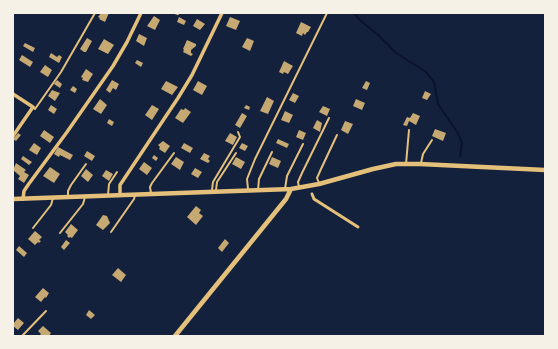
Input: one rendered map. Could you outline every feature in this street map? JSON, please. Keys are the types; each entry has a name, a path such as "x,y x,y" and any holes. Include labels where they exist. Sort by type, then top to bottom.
{"street":[{"path":"23,199 24,191 28,185 113,66 141,13"},
{"path":"120,195 120,185 158,130 188,81 222,13"},
{"path":"13,94 33,107 13,136"},
{"path":"13,199 291,189 319,184 380,167 406,164 545,170"},
{"path":"175,336 286,199 291,189"},
{"path":"312,194 314,199 358,227"}],"lane":[{"path":"33,107 35,109 61,72 95,13"},
{"path":"248,190 247,179 255,159 327,13"},
{"path":"299,188 298,182 329,118"},
{"path":"406,164 409,130"},
{"path":"214,192 213,182 240,137 238,132"},
{"path":"319,184 317,178 337,135"},
{"path":"420,164 423,154 432,140"},
{"path":"285,189 287,176 303,144"},
{"path":"214,192 217,182 236,152"},
{"path":"258,190 259,179 272,152"},
{"path":"151,194 150,187 152,183 174,153"},
{"path":"68,197 68,191 86,164"},
{"path":"108,196 109,184 117,172"},
{"path":"111,232 134,199 134,195"},
{"path":"60,233 83,204 85,197"},
{"path":"33,228 51,205 52,198"},
{"path":"22,336 46,311"}],"building":[{"path":"101,13 109,13 105,22 98,17"},
{"path":"154,16 160,20 155,30 147,26"},
{"path":"179,17 186,21 184,25 177,22"},
{"path":"230,17 240,21 236,30 226,26"},
{"path":"197,19 205,24 200,30 193,26"},
{"path":"301,22 311,27 305,35 303,33 302,36 296,33"},
{"path":"139,34 147,38 144,46 136,41"},
{"path":"87,38 92,41 86,52 84,52 80,49"},
{"path":"247,38 254,41 250,51 242,47"},
{"path":"104,39 114,45 108,54 98,49"},
{"path":"187,40 196,44 196,46 191,50 191,53 193,54 191,56 183,52"},
{"path":"25,43 35,48 33,52 23,46"},
{"path":"51,53 57,57 59,55 62,57 59,63 49,57"},
{"path":"22,55 33,62 30,67 19,60"},
{"path":"137,60 143,63 141,67 135,63"},
{"path":"284,61 293,66 288,74 279,72"},
{"path":"45,65 52,70 48,77 40,72"},
{"path":"86,69 93,74 88,82 82,80 83,78 81,77"},
{"path":"57,80 62,84 60,88 54,84"},
{"path":"112,80 119,84 116,90 113,88 110,93 106,90"},
{"path":"166,81 178,87 172,95 161,89"},
{"path":"198,81 207,86 202,95 193,90"},
{"path":"366,81 370,83 367,90 362,88"},
{"path":"73,86 77,89 75,93 70,90"},
{"path":"52,90 60,93 55,101 48,96"},
{"path":"425,91 431,94 427,100 422,98"},
{"path":"293,93 299,96 295,103 289,100"},
{"path":"267,97 274,101 268,114 260,111"},
{"path":"100,99 107,105 101,114 93,109"},
{"path":"356,99 365,103 362,110 353,106"},
{"path":"51,105 57,109 54,114 48,110"},
{"path":"152,105 159,109 152,120 145,115"},
{"path":"246,105 250,107 249,110 244,108"},
{"path":"323,106 330,109 327,116 319,112"},
{"path":"185,108 191,112 183,123 175,118 181,109 184,110"},
{"path":"285,111 293,115 289,123 281,120"},
{"path":"242,113 247,116 240,128 235,125"},
{"path":"413,113 420,116 416,125 409,121 407,126 403,125 407,117 410,118"},
{"path":"109,119 114,122 112,126 107,123"},
{"path":"317,120 322,123 320,132 313,128"},
{"path":"345,121 353,124 348,134 341,130"},
{"path":"435,129 446,133 443,141 432,136"},
{"path":"44,130 54,137 50,143 40,136"},
{"path":"299,130 306,133 303,140 296,137"},
{"path":"18,133 21,135 16,141 13,139"},
{"path":"230,133 237,137 233,145 225,141"},
{"path":"278,139 289,144 287,148 276,143"},
{"path":"163,141 170,146 165,153 159,149 160,147 158,145"},
{"path":"34,143 41,148 37,155 29,150"},
{"path":"184,143 193,148 190,153 181,148"},
{"path":"242,143 248,146 245,151 239,148"},
{"path":"58,147 73,155 70,160 54,154"},
{"path":"87,151 95,156 92,161 84,156"},
{"path":"204,153 210,156 208,159 210,161 208,163 200,159"},
{"path":"154,155 158,158 156,161 152,158"},
{"path":"23,156 32,162 29,165 21,159"},
{"path":"176,157 184,162 180,170 171,164"},
{"path":"236,157 245,162 241,169 232,164"},
{"path":"272,157 281,161 278,168 269,164"},
{"path":"144,162 152,168 147,175 139,169"},
{"path":"16,163 26,170 24,172 29,175 24,183 18,179 20,176 13,170"},
{"path":"50,167 60,174 54,183 43,176"},
{"path":"195,168 202,172 198,178 191,174"},
{"path":"86,169 93,175 88,182 81,176"},
{"path":"106,170 113,174 109,181 102,176"},
{"path":"196,206 201,210 199,213 203,216 196,225 187,217"},
{"path":"103,215 107,216 110,223 103,230 96,225"},
{"path":"71,224 78,230 72,238 69,238 65,232"},
{"path":"35,231 42,237 39,240 41,241 35,245 28,239"},
{"path":"225,239 229,243 222,252 218,248"},
{"path":"66,240 70,243 64,250 61,247"},
{"path":"19,246 27,253 24,257 16,250"},
{"path":"118,268 126,275 121,282 112,275"},
{"path":"43,288 49,293 41,302 35,297"},
{"path":"89,310 95,315 91,319 86,315"},
{"path":"18,318 24,323 18,330 13,326 13,324"},
{"path":"43,326 51,333 49,336 39,336 41,334 38,331"}],"waterway":[{"path":"354,13 396,53 425,71 434,82 438,104 458,133 462,143 460,156"}]}
